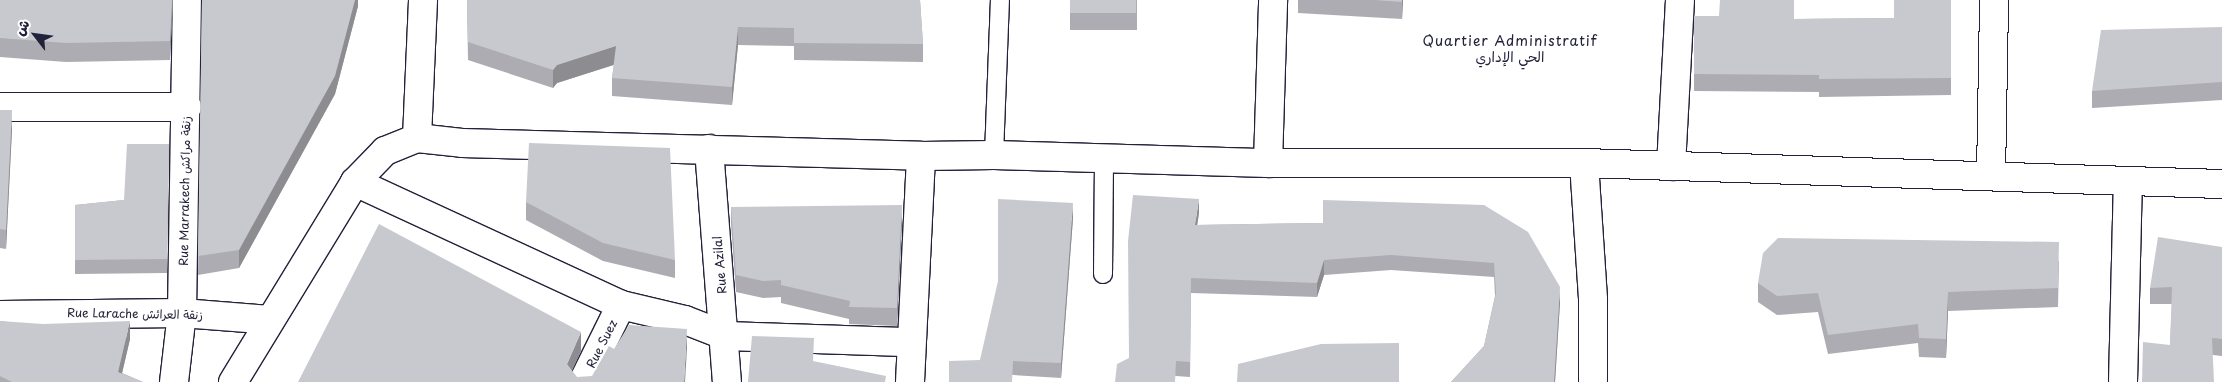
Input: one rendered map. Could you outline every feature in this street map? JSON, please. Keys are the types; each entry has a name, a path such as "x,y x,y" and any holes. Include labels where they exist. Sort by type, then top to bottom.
{"street":[{"name":"Rue Marrakech زنقة مراكش","path":"174,382 182,313 187,107 187,0"},
{"path":"417,138 423,0"},
{"path":"1268,163 1273,0"},
{"path":"1671,166 1680,0"},
{"path":"1991,176 1994,0"},
{"path":"0,107 187,107"},
{"path":"233,382 355,182 385,151 417,138 462,143 921,156 994,155 1268,163 1584,163 2222,184"},
{"name":"Rue Azilal","path":"709,149 726,336 727,382"},
{"path":"910,382 921,156"},
{"path":"1584,163 1593,300 1593,382"},
{"path":"2123,382 2128,181"},
{"path":"355,182 621,305 685,320 726,336 911,342"},
{"name":"Rue Suez","path":"583,382 621,305"},
{"name":"Rue Larache زنقة العرائش","path":"0,314 182,313 270,320"}],"lane":[{"path":"994,155 1000,0"},
{"path":"1103,274 1104,158"}],"building":[{"path":"0,0 172,0 170,41 66,43 0,38"},
{"path":"202,0 355,0 335,76 239,250 198,256"},
{"path":"467,0 920,0 923,44 794,43 794,28 738,27 732,87 612,78 616,46 557,65 553,70 468,42"},
{"path":"1070,0 1136,0 1136,13 1070,13"},
{"path":"1375,0 1402,0 1402,2"},
{"path":"1720,0 1794,0 1794,19 1894,18 1894,0 1951,0 1951,78 1819,79 1819,75 1694,74 1694,16 1719,16"},
{"path":"2222,27 2222,82 2092,91 2101,30"},
{"path":"0,110 12,110 6,230 0,229"},
{"path":"529,143 670,148 675,260 603,243 526,202"},
{"path":"127,144 169,144 167,259 75,260 75,205 124,200"},
{"path":"1133,195 1199,199 1195,225 1323,223 1323,200 1484,205 1528,232 1560,287 1554,382 1451,382 1484,346 1496,293 1494,263 1391,255 1324,260 1317,283 1191,278 1190,362 1176,361 1175,382 1115,382 1117,364 1129,358 1128,241"},
{"path":"998,199 1073,203 1061,363 1013,361 1012,382 949,382 949,361 980,360 998,281"},
{"path":"902,205 897,308 849,307 850,301 781,285 781,280 763,281 736,275 731,207"},
{"path":"379,224 581,332 567,364 577,377 592,376 609,346 614,349 629,325 687,329 684,382 298,382"},
{"path":"2158,237 2222,247 2222,339 2212,338 2214,382 2142,382 2143,342 2170,345 2172,287 2150,288"},
{"path":"1778,238 2059,242 2058,288 1948,292 1946,339 1919,338 1918,324 1828,335 1818,293 1777,296 1758,283 1763,253"},
{"path":"0,321 43,324 130,321 118,372 143,382 12,382 0,376"},
{"path":"752,336 814,338 813,361 886,376 885,382 748,382"},
{"path":"1399,343 1399,382 1237,382 1238,364 1321,344"}],"district":[{"name":"Quartier Administratif الحي الإداري","path":"1510,49"}]}
